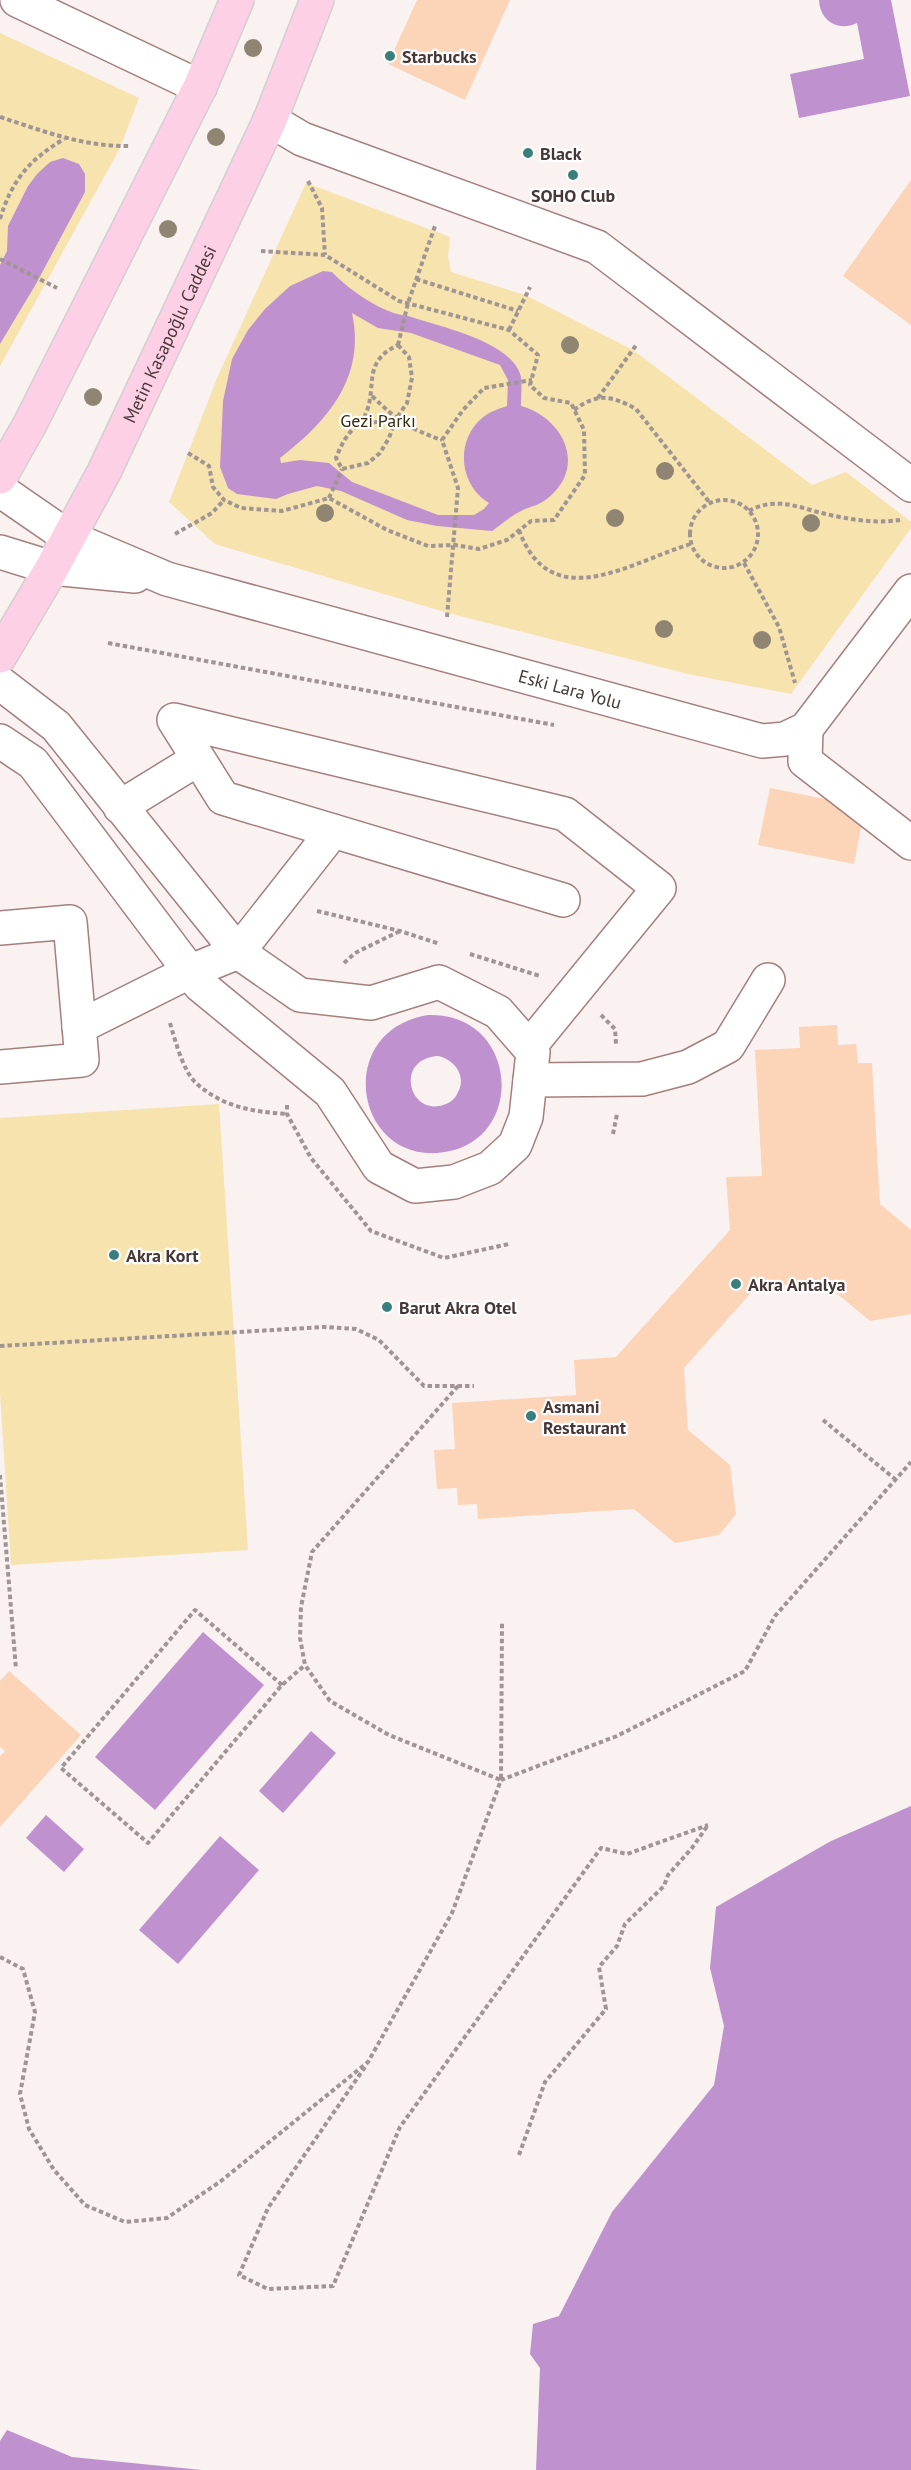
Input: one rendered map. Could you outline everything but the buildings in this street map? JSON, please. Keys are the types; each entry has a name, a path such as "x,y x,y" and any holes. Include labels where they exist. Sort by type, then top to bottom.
{"main road":[{"path":"0,477 30,424 200,87 237,0"},
{"name":"Metin Kasapoğlu Caddesi","path":"0,656 52,568 104,472 270,120 317,0"}],"street":[{"path":"17,0 200,87"},
{"path":"270,120 302,139 597,248 911,485"},
{"path":"0,490 68,537 167,579"},
{"path":"0,552 52,568 167,579"},
{"name":"Eski Lara Yolu","path":"167,579 762,741 785,740 806,729"},
{"path":"911,591 806,729 805,761 911,843"},
{"path":"0,683 56,726 238,952 300,995 371,1003 439,982 498,1012 533,1052 526,1117 515,1145 490,1168 454,1182 415,1186 379,1167 330,1092 200,985 33,763 0,741"},
{"path":"529,1047 659,888 565,814 174,720 223,798 563,900"},
{"path":"120,807 198,759"},
{"path":"80,1027 189,972 238,952 333,831"},
{"path":"0,928 70,922 82,1060 0,1067"},
{"path":"530,1080 642,1079 688,1067 728,1046 768,980"}],"path":[{"path":"0,117 64,138 106,147 136,146"},
{"path":"0,219 12,188 27,165 64,138"},
{"path":"303,176 311,184 322,208 326,255"},
{"path":"398,345 408,303 436,225"},
{"path":"188,453 209,466 213,487 224,500 241,508 282,511 329,498 387,530 428,546 479,549 507,540 531,521 554,520 585,475 584,430 571,403 544,398 530,385 538,355 508,330 399,301 326,255 261,251"},
{"path":"0,259 57,288"},
{"path":"416,279 518,311"},
{"path":"508,330 530,287"},
{"path":"598,398 637,344"},
{"path":"342,469 336,459 342,443 362,421 372,396 371,377 376,362 384,352 398,345"},
{"path":"342,469 368,463 380,453 396,419 407,403 412,378 409,357 398,345"},
{"path":"442,440 484,388 532,380"},
{"path":"372,396 396,419 414,431 442,440"},
{"path":"574,410 588,400 605,397 621,400 636,409 710,503"},
{"path":"358,425 396,419"},
{"path":"438,652 448,613 458,488 442,440"},
{"path":"329,498 342,469"},
{"path":"175,534 212,513 224,500"},
{"path":"723,500 733,501 749,511 758,528 758,538 756,548 744,563 725,569 715,568 699,558 691,544 690,530 692,520 698,512 710,503 723,500"},
{"path":"749,511 762,504 792,505 833,516 876,523 907,520"},
{"path":"519,530 526,549 540,566 561,576 576,579 626,570 662,553 691,544"},
{"path":"744,563 779,627 796,687"},
{"path":"0,1346 324,1327 356,1329 379,1340 424,1386 474,1386"},
{"path":"458,1386 312,1552 301,1607 300,1638 305,1665 330,1701 389,1735 501,1780 617,1736 745,1671 775,1616 911,1462"},
{"path":"823,1420 895,1479"},
{"path":"0,1475 16,1669"},
{"path":"282,1685 195,1611 61,1768 148,1843 282,1685 305,1665"},
{"path":"502,1623 501,1780 452,1913 368,2062 268,2208 238,2275 268,2289 333,2286 400,2127 601,1848 627,1854 659,1845 708,1825 692,1848 668,1875 664,1886 625,1924 617,1946 599,1967 606,2009 545,2082 519,2155"},
{"path":"0,1957 22,1969 35,2012 20,2094 29,2129 54,2170 85,2205 125,2222 167,2218 221,2181 368,2062"}],"green space":[{"path":"0,33 139,98 120,148 0,366"},
{"name":"Gezi Parkı","path":"306,183 450,237 448,256 451,272 525,295 633,350 812,485 846,472 911,522 911,528 791,694 688,674 448,613 215,544 169,502 217,378"},
{"name":"Akra Kort","path":"219,1104 248,1550 11,1565 0,1393 0,1118"}],"shaded area":[{"path":"819,0 891,0 910,96 799,118 790,74 864,59 857,23 843,26 831,23 823,14"},
{"path":"63,158 79,164 85,174 85,192 36,284 0,344 0,265 7,251 8,226 28,186 37,174 50,162"},
{"path":"323,271 332,272 377,306 473,337 505,354 515,365 521,377 521,406 549,421 559,432 565,445 568,458 566,472 560,486 539,504 519,512 492,531 437,526 407,520 341,491 317,486 276,499 237,494 228,488 220,467 223,401 232,359 248,330 265,309 290,286","holes":["352,313 378,328 411,333 500,365 508,380 507,406 482,418 467,438 464,450 466,474 471,485 489,503 474,515 438,515 352,482 329,463 300,460 281,463 280,458 328,413 348,377 355,336"]},
{"path":"428,1015 459,1020 481,1034 496,1056 502,1081 499,1106 487,1128 467,1145 437,1153 409,1149 387,1136 373,1115 366,1092 368,1067 378,1044 398,1025","holes":["438,1056 449,1060 457,1068 461,1084 451,1101 443,1105 431,1106 422,1102 415,1095 411,1086 411,1076 415,1066 424,1059"]},
{"path":"203,1632 264,1685 155,1810 95,1757"},
{"path":"311,1731 336,1753 283,1813 259,1791"},
{"path":"911,1806 911,2470 536,2470 540,2368 530,2354 533,2324 559,2316 612,2212 714,2085 724,2026 710,1968 716,1907 831,1841"},
{"path":"46,1815 84,1849 64,1872 26,1838"},
{"path":"220,1836 259,1870 178,1964 139,1930"},
{"path":"7,2430 72,2457 202,2470 0,2470 0,2441"}],"place":[{"name":"Starbucks","path":"390,56"},
{"name":"Black","path":"528,153"},
{"name":"SOHO Club","path":"573,175"},
{"name":"Akra Kort","path":"114,1255"},
{"name":"Akra Antalya","path":"736,1284"},
{"name":"Barut Akra Otel","path":"387,1307"},
{"name":"Asmani Restaurant","path":"531,1416"}]}
